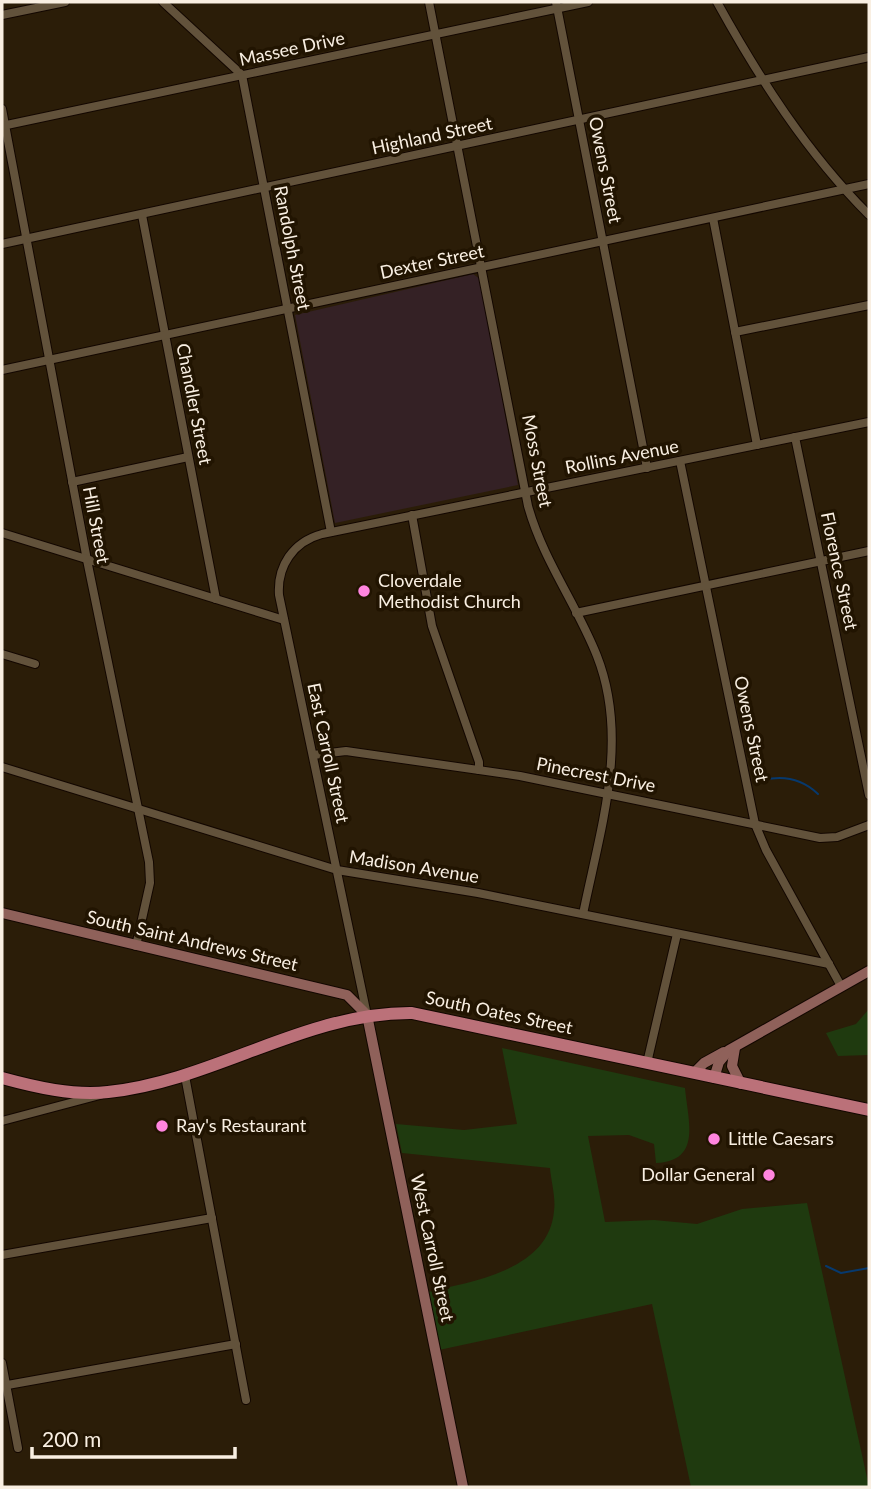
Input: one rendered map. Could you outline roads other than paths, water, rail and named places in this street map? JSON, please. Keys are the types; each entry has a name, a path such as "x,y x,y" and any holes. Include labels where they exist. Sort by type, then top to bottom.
{"main road":[{"name":"South Oates Street","path":"2,1078 52,1089 105,1093 185,1076 328,1024 367,1015 428,1015 869,1110"}],"street":[{"path":"2,15 65,2"},
{"path":"163,2 242,75"},
{"name":"Moss Street","path":"429,2 537,536 598,658 608,692 613,740 608,793 583,914"},
{"name":"Massee Drive","path":"4,126 436,34 556,5 588,2"},
{"path":"717,2 761,81 843,189 869,215"},
{"name":"Owens Street","path":"556,5 647,468"},
{"name":"Highland Street","path":"2,244 869,57"},
{"name":"Randolph Street","path":"242,75 331,532"},
{"name":"Hill Street","path":"2,109 87,560 151,873 136,946"},
{"name":"Dexter Street","path":"2,370 869,184"},
{"name":"Chandler Street","path":"142,215 216,598"},
{"path":"713,218 757,445"},
{"path":"735,332 869,305"},
{"name":"Rollins Avenue","path":"284,620 279,588 286,560 307,539 869,422"},
{"name":"Florence Street","path":"795,437 869,795"},
{"path":"72,482 188,457"},
{"name":"Owens Street","path":"680,461 755,824 766,850 841,986"},
{"path":"412,515 432,626 479,762 479,770"},
{"path":"2,533 284,620"},
{"path":"576,613 869,551"},
{"name":"East Carroll Street","path":"284,620 367,1015"},
{"path":"2,654 35,664"},
{"name":"Pinecrest Drive","path":"313,755 346,751 479,770 608,793 820,838 837,837 869,825"},
{"name":"Madison Avenue","path":"2,767 337,870 583,914 829,964"},
{"name":"South Saint Andrews Street","path":"2,914 347,995 367,1015"},
{"path":"647,1063 677,934"},
{"path":"694,1073 704,1062 869,971"},
{"name":"West Carroll Street","path":"367,1015 463,1487"},
{"path":"714,1078 719,1062 733,1048"},
{"path":"733,1048 731,1059 741,1084"},
{"path":"185,1076 246,1399"},
{"path":"2,1121 90,1100 105,1093"},
{"path":"2,1255 212,1218"},
{"path":"4,1386 236,1344"},
{"path":"2,1363 4,1386 18,1448"}],"waterway":[{"path":"764,780 793,780 818,794"},
{"path":"826,1266 841,1273 869,1268"}],"place":[{"name":"Cloverdale Methodist Church","path":"364,591"},
{"name":"Ray's Restaurant","path":"162,1126"},
{"name":"Little Caesars","path":"714,1139"},
{"name":"Dollar General","path":"769,1175"}]}
